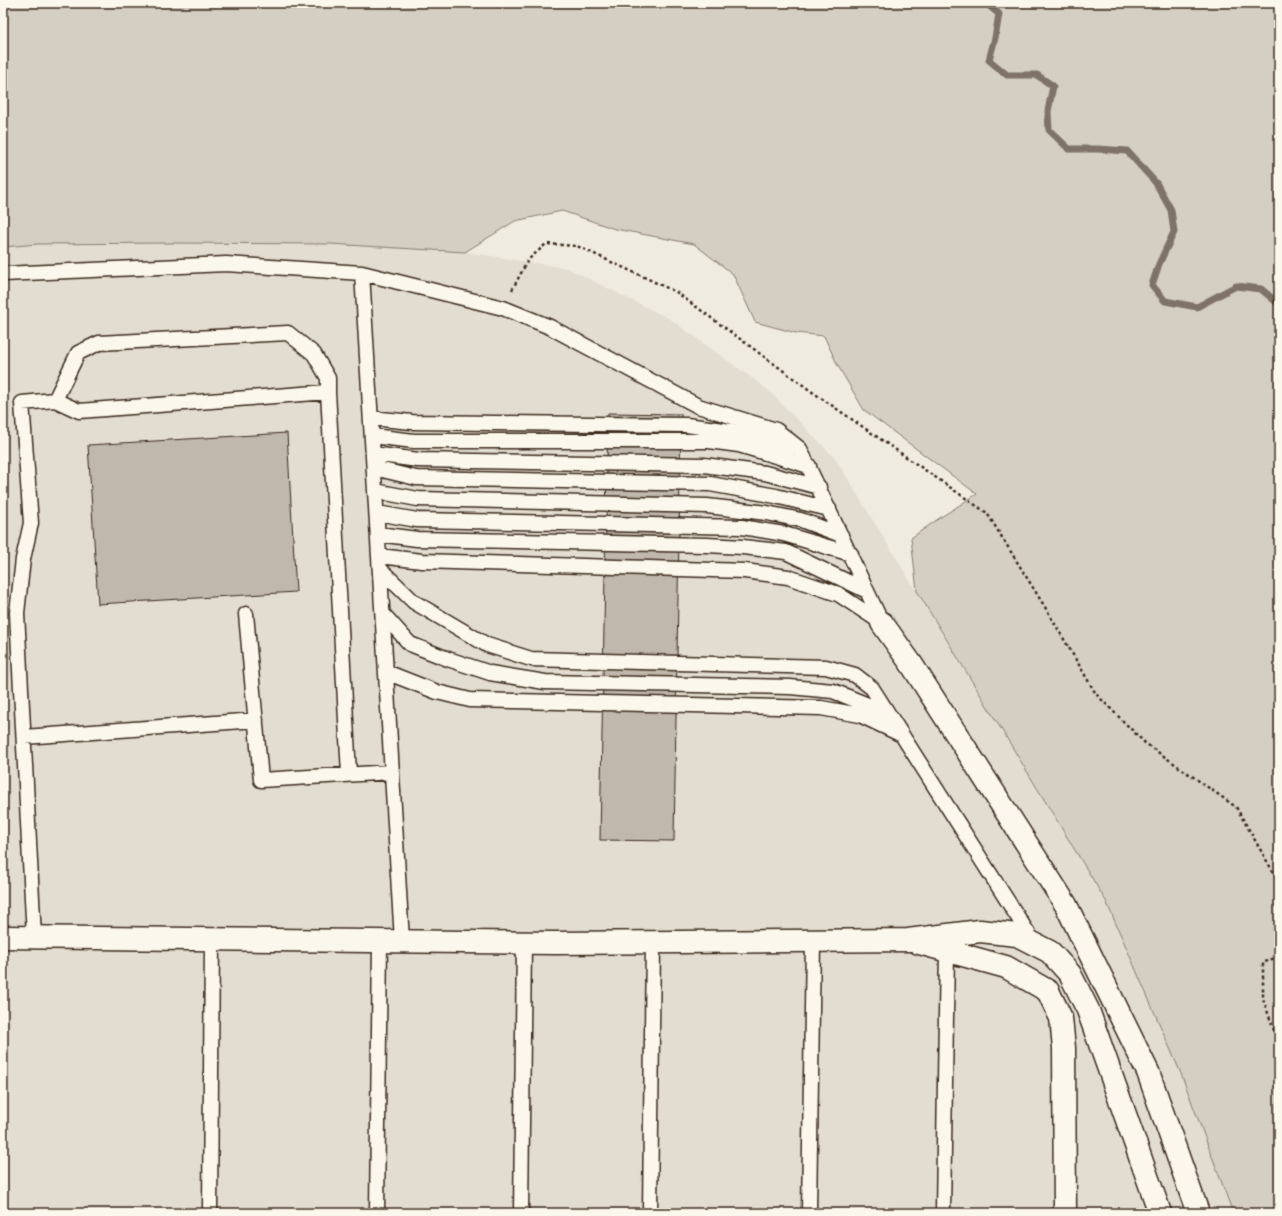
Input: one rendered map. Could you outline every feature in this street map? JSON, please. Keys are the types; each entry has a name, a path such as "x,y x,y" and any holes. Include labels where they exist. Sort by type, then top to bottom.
{"street":[{"path":"882,623 916,672 1066,905 1148,1072 1198,1213"},
{"path":"3,936 524,943 908,940 980,931 1018,935 1050,952 1070,974 1088,1010 1160,1213"},
{"path":"908,940 1006,968 1048,991 1061,1018 1064,1048 1065,1213"}],"lane":[{"path":"3,274 226,264 362,273 503,308 550,327 698,406 776,430 800,448 851,554 882,623"},
{"path":"362,273 402,941"},
{"path":"55,400 78,352 99,343 288,333 314,354 328,378 349,774"},
{"path":"34,937 17,613 23,559 31,523 22,403 55,400 79,411 328,392"},
{"path":"371,418 412,422 686,426 739,432 800,448"},
{"path":"372,436 414,441 709,441 739,446 808,466"},
{"path":"373,461 418,460 704,466 765,473 819,487"},
{"path":"373,461 416,478 710,484 776,496 829,509"},
{"path":"375,491 418,499 706,506 767,513 800,520 842,535"},
{"path":"377,513 417,520 742,527 784,534 851,554"},
{"path":"378,534 417,539 706,544 786,552 867,591"},
{"path":"380,563 422,561 745,571 788,577 838,594 882,623"},
{"path":"380,563 414,602 487,645 531,659 826,667 855,675 872,688 1034,943"},
{"path":"246,614 261,780 392,772"},
{"path":"383,614 410,644 490,673 545,682 790,687 834,691 888,713"},
{"path":"386,672 437,692 470,700 821,708 860,715 902,736"},
{"path":"24,737 256,720"},
{"path":"210,1213 212,939"},
{"path":"378,1213 380,941"},
{"path":"809,1213 813,941"},
{"path":"650,1213 654,942"},
{"path":"520,1213 524,943"},
{"path":"944,1213 947,950"}],"path":[{"path":"503,308 528,260 546,244 577,246 676,292 811,391 987,513 1096,694 1145,743 1236,807 1276,877 1279,885"},
{"path":"1279,956 1262,963 1262,999 1279,1044"}],"shaded area":[{"path":"3,3 1279,3 1279,1213 1233,1213 1182,1076 1106,901 917,591 911,538 977,494 864,410 838,366 824,336 796,333 755,322 733,274 694,244 615,229 562,211 515,221 465,252 330,244 38,244 3,247"},
{"path":"38,244 330,244 465,252 567,268 670,319 767,389 835,458 1106,901 1182,1076 1233,1213 3,1213 3,247"}],"building":[{"path":"608,413 681,414 674,841 600,840"},
{"path":"287,433 296,592 98,604 88,445"}],"waterway":[{"path":"986,3 999,14 989,60 1007,75 1037,75 1053,86 1048,111 1049,130 1069,149 1127,151 1156,183 1171,210 1174,232 1159,264 1152,285 1165,301 1197,307 1236,286 1261,289 1279,304"}]}
